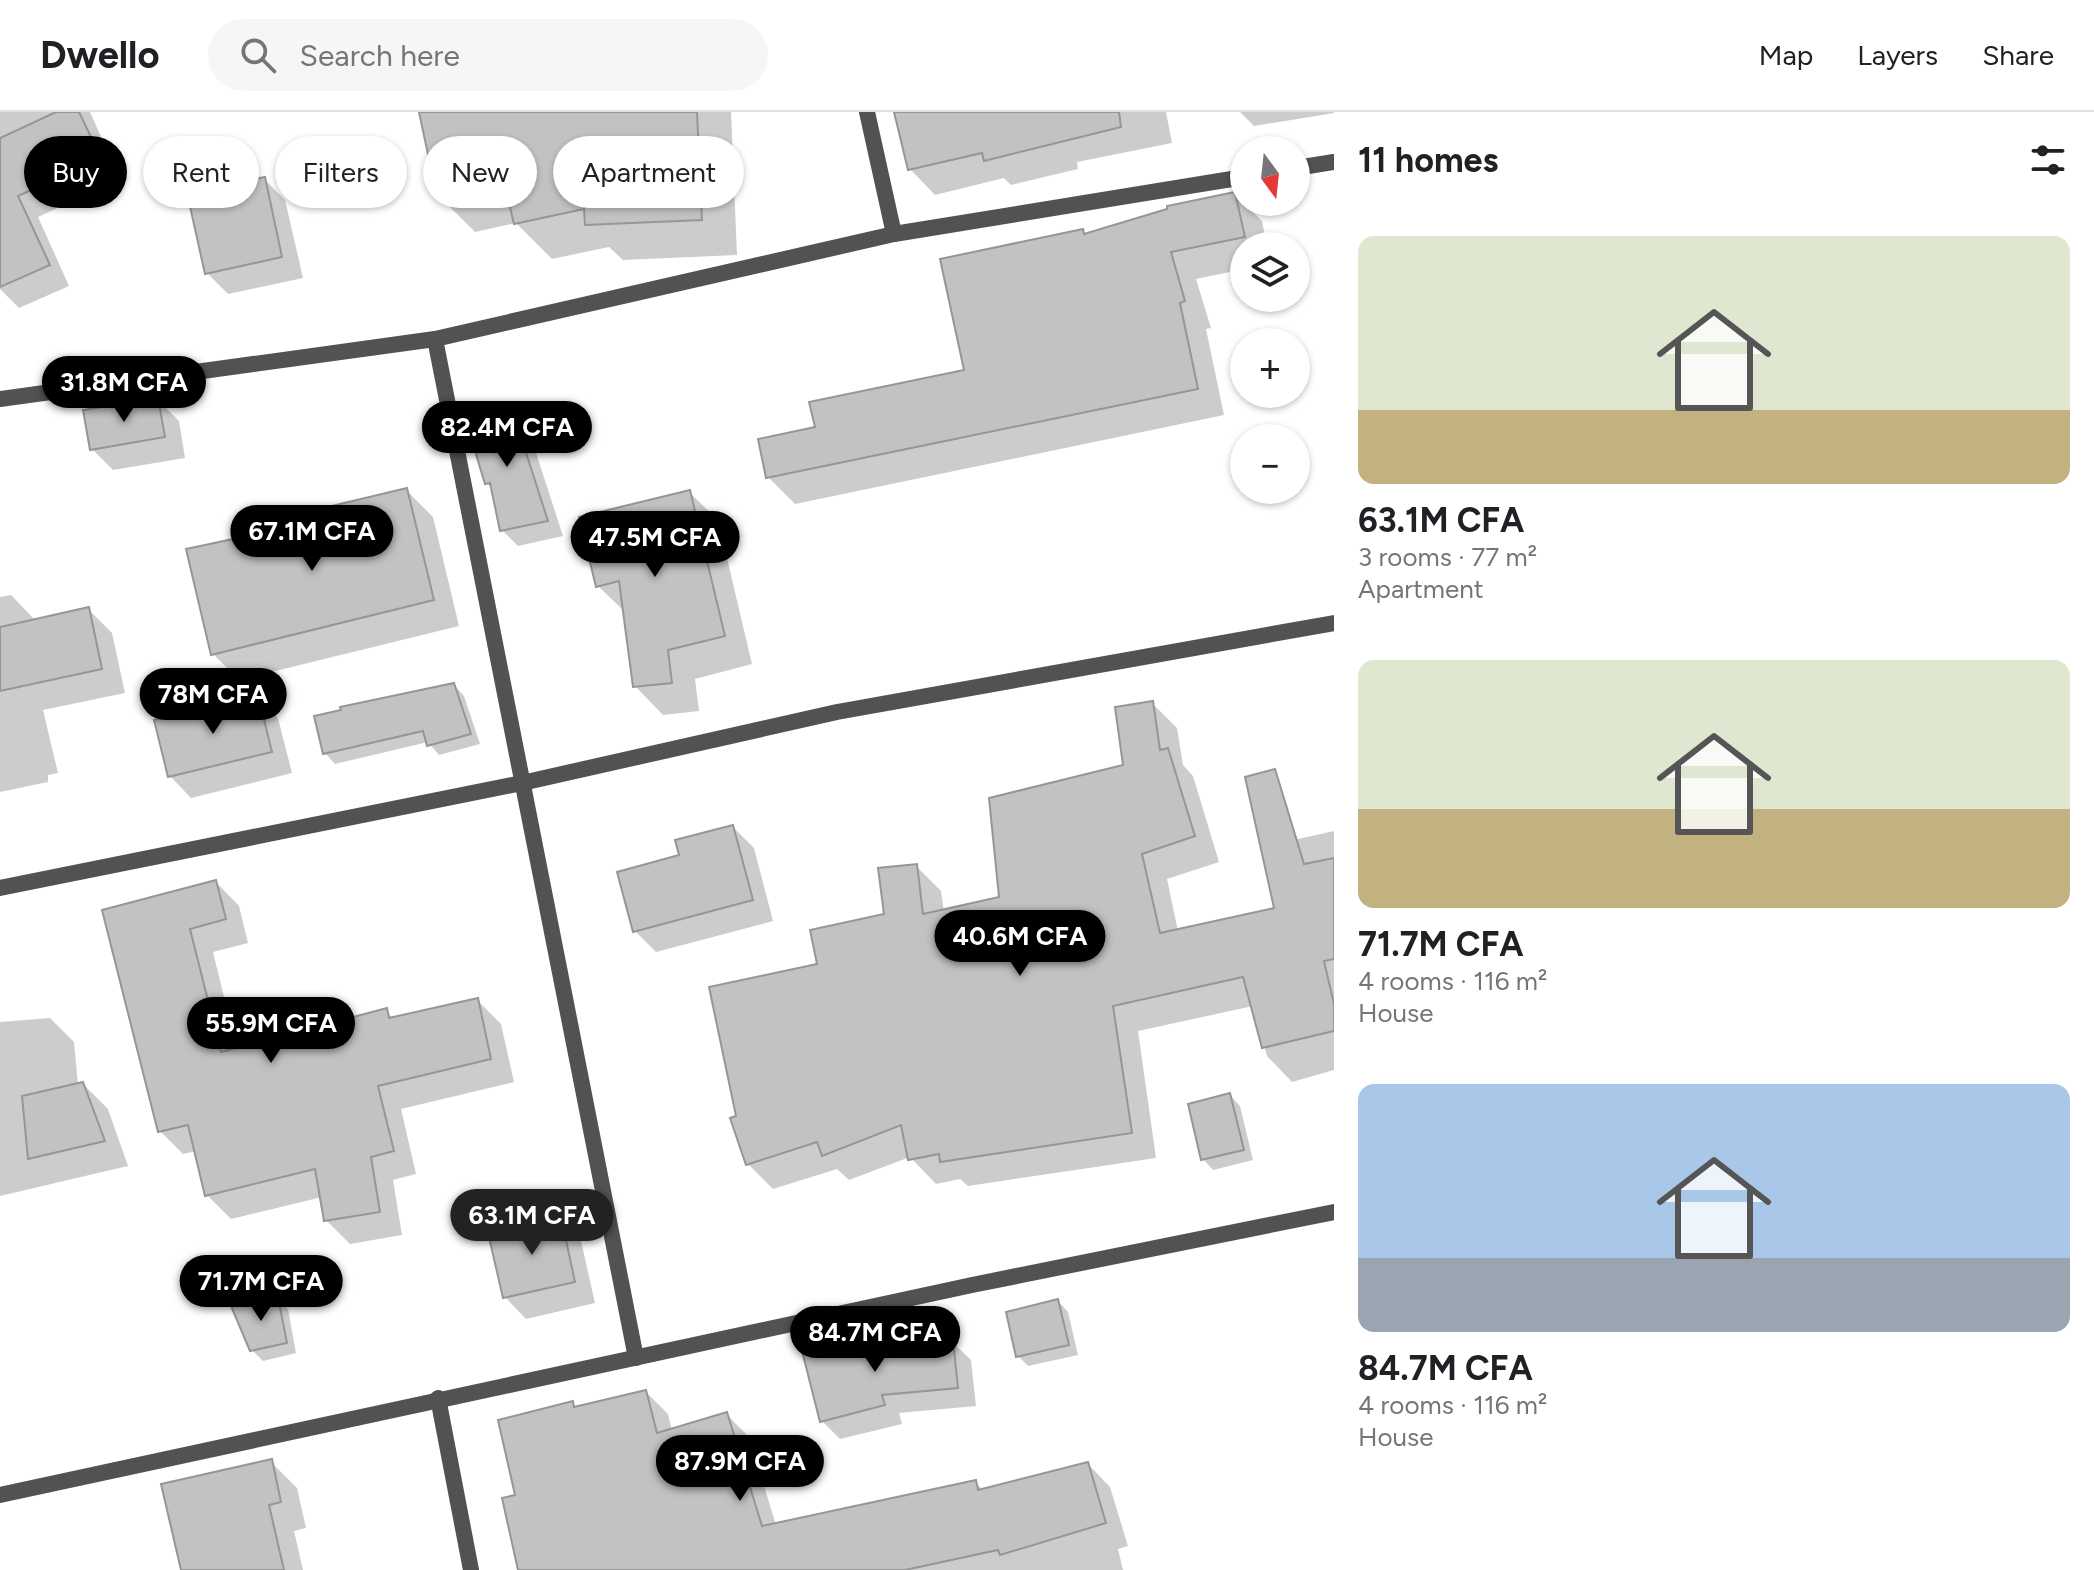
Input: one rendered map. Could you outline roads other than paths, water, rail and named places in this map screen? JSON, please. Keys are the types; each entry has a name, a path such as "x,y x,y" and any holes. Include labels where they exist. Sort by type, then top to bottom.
{"street":[{"path":"867,112 894,234"},
{"path":"1310,166 1334,162"},
{"path":"0,399 435,339 894,234 1230,179"},
{"path":"435,339 636,1358"},
{"path":"0,888 522,783 837,712 1334,623"},
{"path":"0,1495 438,1398 1334,1212"},
{"path":"438,1398 471,1570"}]}
